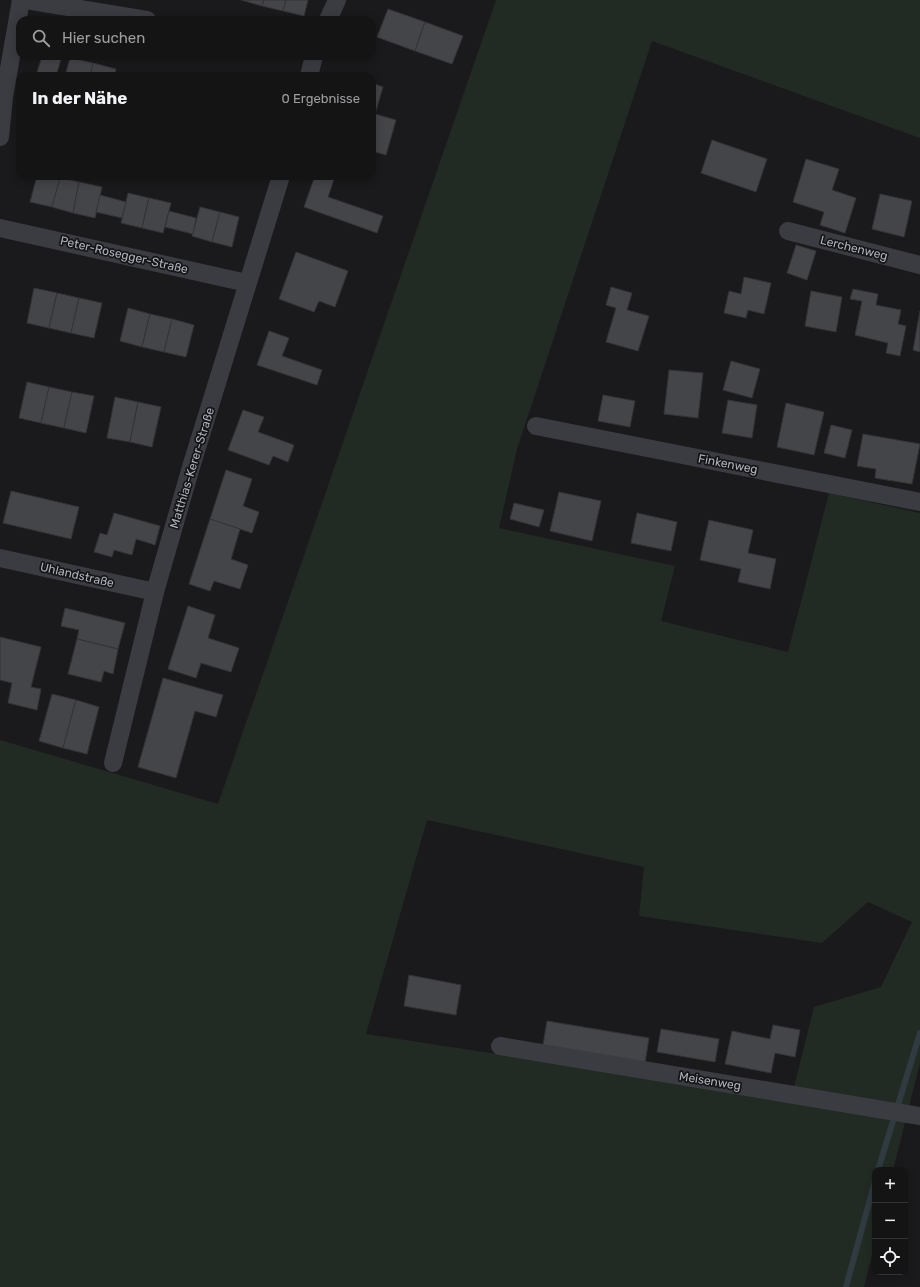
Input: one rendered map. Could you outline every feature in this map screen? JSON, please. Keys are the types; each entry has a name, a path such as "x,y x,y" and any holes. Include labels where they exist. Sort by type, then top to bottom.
{"street":[{"path":"18,16 21,0"},
{"path":"26,0 123,16"},
{"path":"330,16 337,0"},
{"path":"0,137 4,97 16,29"},
{"path":"310,72 313,60"},
{"name":"Matthias-Kerer-Straße","path":"113,763 155,592 191,467 280,180"},
{"name":"Peter-Rosegger-Straße","path":"0,228 247,283"},
{"name":"Lerchenweg","path":"788,231 920,265"},
{"name":"Finkenweg","path":"536,426 920,502"},
{"name":"Uhlandstraße","path":"0,558 155,592"},
{"name":"Meisenweg","path":"500,1046 920,1116"}],"shaded area":[{"path":"496,0 920,0 920,138 652,41 517,449 499,528 675,566 661,621 788,652 829,493 920,513 920,1063 894,1167 872,1167 872,1255 864,1287 0,1287 0,740 218,804","holes":["427,820 644,867 639,916 822,943 868,902 912,922 881,987 814,1007 791,1099 366,1034"]}],"building":[{"path":"241,0 264,0 262,6"},
{"path":"264,0 286,0 283,11 262,6"},
{"path":"286,0 308,0 304,16 283,11"},
{"path":"388,9 425,22 415,51 377,37"},
{"path":"425,22 463,36 452,64 415,51"},
{"path":"41,60 61,60 57,72 37,72"},
{"path":"69,60 79,60 93,63 91,72 66,72"},
{"path":"93,63 116,69 115,72 91,72"},
{"path":"376,84 383,87 376,111"},
{"path":"376,114 396,120 386,155 376,152"},
{"path":"712,140 767,159 756,192 701,173"},
{"path":"806,159 839,169 832,190 856,198 845,233 820,225 824,212 793,202"},
{"path":"36,180 59,180 52,207 30,202"},
{"path":"59,180 79,182 73,213 52,207"},
{"path":"314,180 334,180 328,197 383,216 377,233 304,207"},
{"path":"79,182 102,187 95,218 73,213"},
{"path":"128,193 149,198 142,228 121,223"},
{"path":"880,194 912,201 904,237 872,229"},
{"path":"100,195 126,202 122,218 96,212"},
{"path":"149,198 171,203 163,233 142,228"},
{"path":"200,207 220,212 212,242 192,236"},
{"path":"169,211 196,218 193,234 165,227"},
{"path":"220,212 239,217 232,247 212,242"},
{"path":"796,245 816,251 807,280 787,273"},
{"path":"296,252 348,271 335,307 319,301 314,312 279,299"},
{"path":"744,277 771,283 764,314 748,310 746,318 724,313 729,291 741,294"},
{"path":"611,287 632,293 627,310 649,316 638,351 606,342 616,308 606,305"},
{"path":"34,288 57,293 49,328 27,323"},
{"path":"853,289 878,294 876,305 901,310 898,324 906,326 900,356 886,353 888,343 855,335 862,301 850,299"},
{"path":"811,291 842,297 836,332 805,326"},
{"path":"57,293 79,298 71,333 49,328"},
{"path":"79,298 102,303 94,338 71,333"},
{"path":"128,308 150,314 142,347 120,341"},
{"path":"920,311 920,352 913,350"},
{"path":"150,314 172,319 164,352 142,347"},
{"path":"172,319 194,325 186,357 164,352"},
{"path":"269,331 289,338 282,356 322,370 317,385 257,365"},
{"path":"731,361 760,369 752,398 723,390"},
{"path":"669,370 703,373 698,418 664,414"},
{"path":"27,382 49,387 41,423 19,418"},
{"path":"49,387 72,392 64,428 41,423"},
{"path":"72,392 94,396 86,433 64,428"},
{"path":"603,395 635,401 630,427 598,421"},
{"path":"115,397 138,402 130,442 107,438"},
{"path":"728,400 757,405 752,438 722,433"},
{"path":"138,402 161,407 152,447 130,442"},
{"path":"786,403 824,412 814,455 777,447"},
{"path":"243,410 264,417 258,432 294,445 288,462 273,456 269,465 228,450"},
{"path":"831,425 852,430 845,458 824,453"},
{"path":"863,434 920,444 912,484 875,478 876,469 857,466"},
{"path":"226,470 252,479 243,506 259,512 252,533 210,519"},
{"path":"11,491 79,507 71,539 3,523"},
{"path":"559,492 601,501 592,541 550,531"},
{"path":"514,503 544,510 539,527 510,519"},
{"path":"114,513 160,526 155,545 136,539 132,555 114,550 112,557 94,552 100,533 107,535"},
{"path":"637,513 677,522 671,551 631,543"},
{"path":"210,519 240,529 231,559 248,565 240,589 214,581 210,591 189,584"},
{"path":"709,520 753,530 748,553 776,559 770,589 738,582 741,569 700,560"},
{"path":"188,606 215,615 208,638 239,648 231,672 201,663 196,678 168,669"},
{"path":"65,608 125,623 118,649 77,639 79,630 61,626"},
{"path":"0,637 41,647 31,687 41,689 37,710 8,703 12,683 0,680"},
{"path":"77,639 118,649 113,674 104,671 101,682 68,674"},
{"path":"163,678 223,695 216,717 195,711 176,778 138,767"},
{"path":"52,694 76,700 63,748 39,741"},
{"path":"76,700 99,707 87,754 63,748"},
{"path":"409,975 461,985 456,1015 404,1006"},
{"path":"547,1021 649,1038 645,1063 543,1045"},
{"path":"773,1025 800,1030 795,1057 775,1053 771,1073 725,1064 732,1031 770,1039"},
{"path":"661,1029 719,1039 715,1062 657,1052"}],"waterway":[{"path":"879,1167 920,1033"},
{"path":"846,1287 872,1192"}]}
